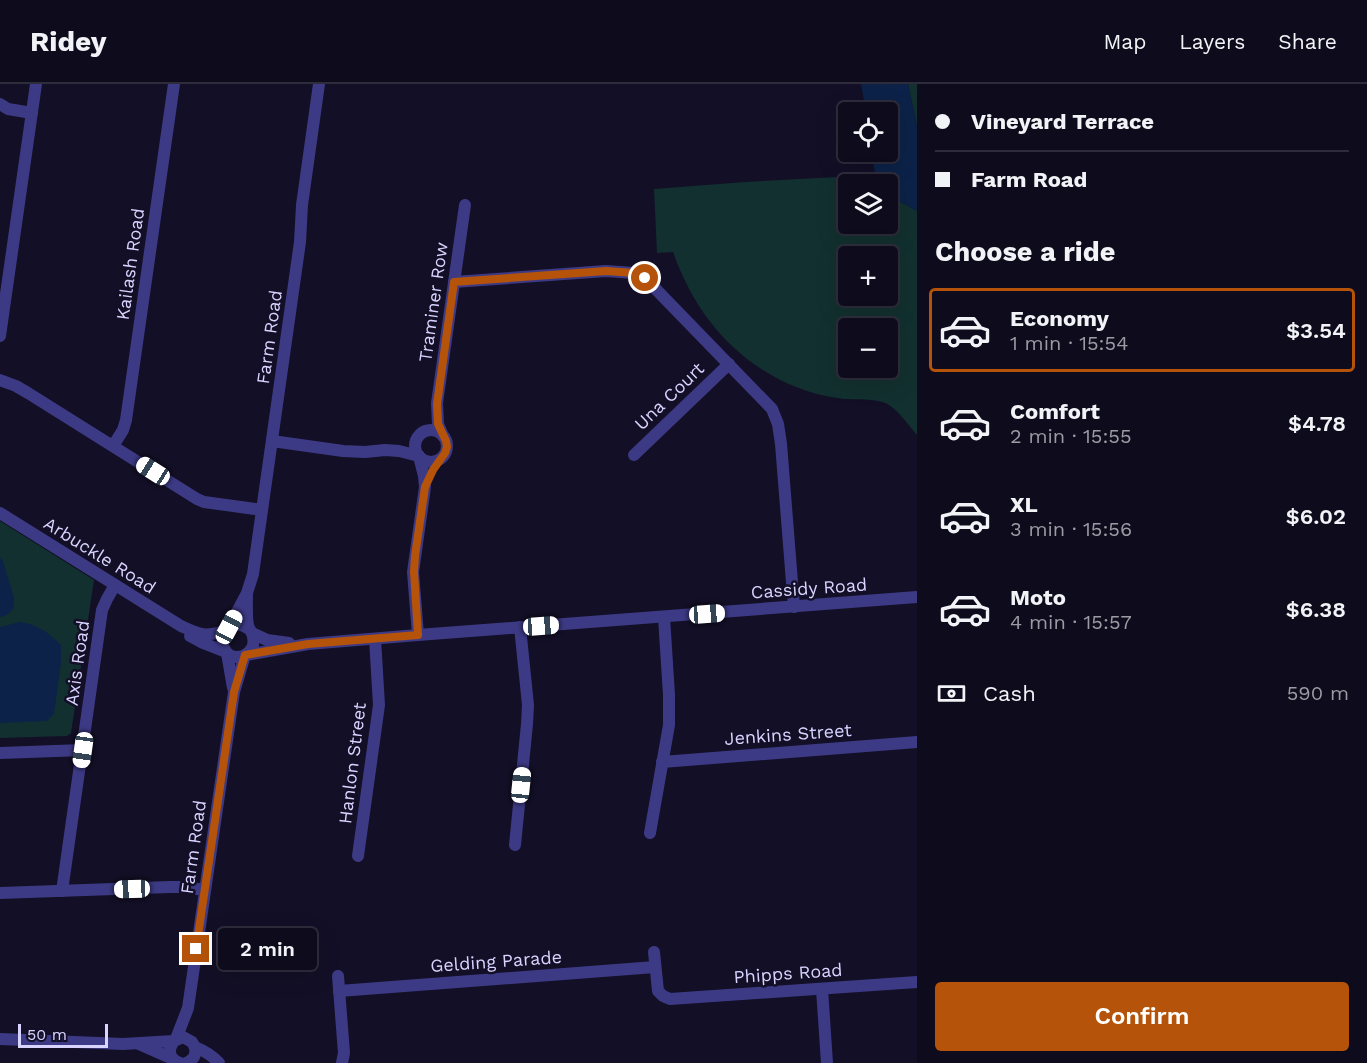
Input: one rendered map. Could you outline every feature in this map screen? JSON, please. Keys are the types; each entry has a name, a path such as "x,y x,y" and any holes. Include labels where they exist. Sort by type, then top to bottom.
{"street":[{"path":"0,336 5,269 36,84"},
{"name":"Kailash Road","path":"113,446 126,420 174,84"},
{"name":"Farm Road","path":"227,629 247,594 252,574 300,242 302,205 319,84"},
{"path":"0,104 8,109 32,113"},
{"name":"Traminer Row","path":"443,436 438,424 437,404 465,205"},
{"path":"454,282 606,271 634,273 645,278 772,409 778,424 781,444 794,607"},
{"name":"Una Court","path":"634,455 729,364"},
{"path":"0,380 16,386 197,499 261,510"},
{"name":"Traminer Row","path":"420,434 437,404"},
{"path":"385,450 401,445 426,430 438,431 446,441 447,447 425,487"},
{"path":"418,635 414,572 425,487 415,443 420,434"},
{"path":"272,441 343,451 399,451 429,461 441,458"},
{"name":"Arbuckle Road","path":"0,513 181,626 199,635 209,635 227,629"},
{"name":"Axis Road","path":"62,891 102,610 115,585"},
{"name":"Farm Road","path":"247,594 250,631"},
{"name":"Cassidy Road","path":"245,655 308,644 917,597"},
{"path":"650,833 669,725 664,617"},
{"path":"239,624 250,631 254,642 249,652 236,656 227,652 222,642 227,629 239,624"},
{"name":"Arbuckle Road","path":"181,626 191,637 227,652"},
{"path":"515,845 528,715 520,627"},
{"name":"Cassidy Road","path":"250,631 267,640 308,644"},
{"name":"Hanlon Street","path":"358,856 379,705 375,639"},
{"name":"Farm Road","path":"227,652 234,692"},
{"name":"Farm Road","path":"175,1040 188,1008 234,692 245,655"},
{"name":"Jenkins Street","path":"662,762 917,742"},
{"path":"0,753 83,750"},
{"path":"0,893 185,887 204,890"},
{"path":"654,952 655,967"},
{"name":"Gelding Parade","path":"339,991 655,967"},
{"name":"Phipps Road","path":"655,967 658,991 670,999 917,982"},
{"path":"338,976 344,1053 342,1063"},
{"path":"822,989 827,1063"},
{"name":"Farm Road","path":"188,1008 194,1044"},
{"path":"0,1039 138,1044 183,1037 219,1063"},
{"path":"175,1040 170,1046 170,1051 182,1062"},
{"path":"138,1044 182,1062 208,1063"},
{"path":"182,1062 195,1056 194,1044"}],"green space":[{"path":"908,84 917,84 917,127"},
{"path":"838,177 838,234 898,234 898,200 917,211 917,435 897,411 885,403 874,400 841,399 791,385 768,373 727,341 710,322 696,300 673,252 657,253 654,189"},
{"path":"0,521 94,580 71,733 67,736 0,738"}],"water":[{"path":"861,84 908,84 917,127 917,211 898,200 898,174 875,174 873,162 898,162 898,102 864,102"},
{"path":"0,558 3,561 14,598 14,608 7,615 0,617"},
{"path":"20,622 42,630 61,645 61,663 54,714 47,721 0,723 0,627"}],"route":[{"path":"196,949 234,692 245,655 308,644 418,635 415,556 425,487 447,447 438,424 437,404 454,282 606,271 634,273 645,278"}]}
